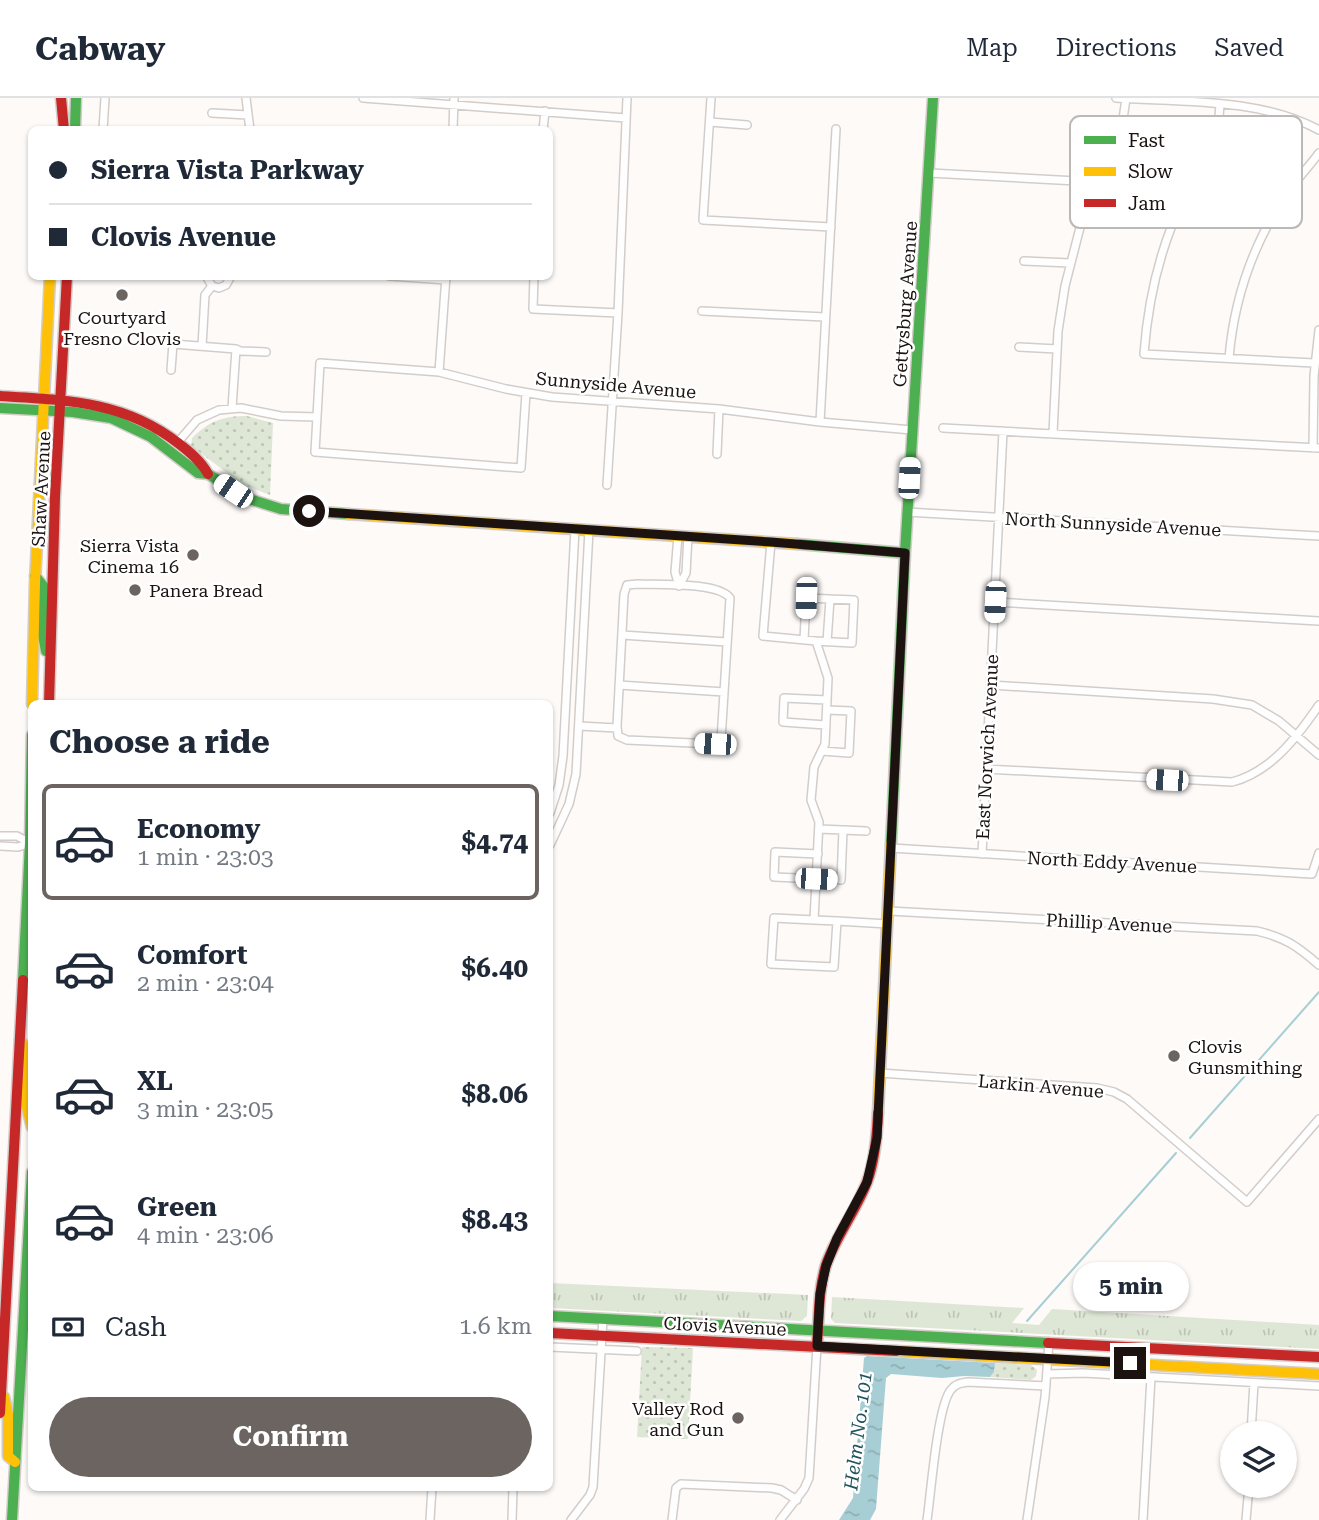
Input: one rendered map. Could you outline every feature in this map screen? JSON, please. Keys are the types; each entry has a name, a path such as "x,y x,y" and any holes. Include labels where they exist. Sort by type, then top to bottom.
{"main road":[{"path":"57,126 60,98"},
{"path":"60,98 64,126"},
{"path":"75,126 76,98"},
{"name":"Gettysburg Avenue","path":"891,848 907,512 933,98"},
{"name":"Shaw Avenue","path":"32,700 35,576 50,280"},
{"path":"60,280 64,321"},
{"name":"Shaw Avenue","path":"49,700 67,280"},
{"path":"0,396 102,405 131,414 144,419 178,442 204,465 208,474"},
{"path":"0,408 60,411 111,418 136,423 169,442 178,442"},
{"path":"111,418 141,431 198,473 208,474 249,499 281,509 905,553"},
{"path":"35,576 44,587 43,635 50,667"},
{"path":"817,1346 820,1294 829,1259 861,1196 871,1170 877,1138 891,848"},
{"path":"0,1413 3,1283 28,897"},
{"path":"20,1040 27,1049 28,1111"},
{"path":"3,1283 28,1285"},
{"path":"3,1302 28,1304 12,1520"},
{"name":"Clovis Avenue","path":"553,1316 1319,1357"},
{"name":"Clovis Avenue","path":"553,1333 1319,1374"},
{"path":"1,1384 8,1414 8,1456 9,1460 15,1462"},
{"path":"0,1463 7,1468 5,1520"}],"street":[{"path":"103,126 105,98"},
{"path":"246,98 249,126"},
{"path":"363,98 454,102 626,118"},
{"path":"607,485 618,313 627,98"},
{"path":"710,98 703,219 831,227"},
{"path":"1116,98 1254,107 1286,116"},
{"path":"453,126 454,102"},
{"path":"1218,116 1220,104"},
{"path":"544,126 545,111"},
{"path":"212,113 248,115"},
{"path":"710,122 747,125"},
{"path":"1302,123 1319,130"},
{"path":"820,422 836,129"},
{"path":"1302,174 1319,153"},
{"path":"930,173 1070,181"},
{"path":"1053,433 1061,307 1080,228"},
{"path":"1172,228 1160,258 1146,324 1144,354 1314,363"},
{"path":"1229,358 1232,328 1248,266 1268,228"},
{"path":"1024,261 1070,263"},
{"path":"208,280 212,286 219,288 226,285 229,280"},
{"path":"439,372 446,280"},
{"path":"534,280 533,309 618,313"},
{"path":"202,346 205,295 212,286"},
{"path":"702,311 825,317"},
{"path":"943,428 1316,448 1314,363 1319,330"},
{"path":"172,370 173,344 266,352"},
{"path":"1019,347 1057,349"},
{"path":"232,408 236,349"},
{"name":"Sunnyside Avenue","path":"317,417 320,363 439,372 526,393 719,408 820,422 912,430"},
{"path":"178,442 197,420 219,410 241,408 281,416 317,417 315,452 521,468 526,393"},
{"path":"717,454 719,408"},
{"name":"East Norwich Avenue","path":"982,854 1003,431"},
{"name":"North Sunnyside Avenue","path":"907,512 1319,536"},
{"path":"553,804 563,756 575,529"},
{"path":"553,839 572,793 576,774 589,530"},
{"path":"679,586 675,572 683,536"},
{"path":"771,542 763,636 804,640 827,642 852,643 855,600 806,598 804,640"},
{"path":"638,584 679,586 712,588 725,592 730,598 721,740 715,744 627,740 618,736 617,728 624,594 627,586 638,584"},
{"path":"827,642 830,599"},
{"path":"995,602 1319,621"},
{"path":"622,635 727,642"},
{"path":"814,920 819,822 811,800 814,767 825,744 828,678 816,641"},
{"path":"619,685 724,692"},
{"path":"991,685 1232,701 1252,705 1266,711 1319,755"},
{"path":"826,725 783,722 784,698 827,700"},
{"path":"986,769 1232,782 1256,774 1268,766 1319,705"},
{"path":"822,751 849,753 851,711 827,710"},
{"path":"579,726 617,728"},
{"path":"819,829 866,831"},
{"path":"818,854 775,852 774,877 841,880 843,830"},
{"path":"0,836 17,836 28,842"},
{"path":"0,846 18,847 28,844"},
{"name":"North Eddy Avenue","path":"891,848 1312,874 1319,853"},
{"name":"Phillip Avenue","path":"889,911 1257,931 1281,937 1319,965"},
{"path":"837,921 834,967 771,964 774,918 837,921 888,924"},
{"name":"Larkin Avenue","path":"880,1073 1085,1087 1114,1092 1127,1099 1247,1202 1319,1119"},
{"path":"571,1520 593,1487 603,1318"},
{"path":"1027,1520 1046,1386 1049,1342"},
{"path":"780,1520 797,1500 809,1478 817,1346"},
{"path":"553,1347 637,1351"},
{"path":"1047,1374 1319,1386"},
{"path":"1143,1520 1151,1377"},
{"path":"927,1520 942,1412 948,1393 959,1383 968,1382 1046,1386"},
{"path":"1252,1421 1254,1383"},
{"path":"672,1520 676,1488 684,1483 772,1488 797,1500"},
{"path":"430,1520 432,1491"},
{"path":"512,1520 513,1491"},
{"path":"1246,1520 1248,1498"}],"green space":[{"path":"247,416 273,423 270,495 242,484 191,446 192,438 204,427 224,418"},
{"path":"553,1283 808,1295 807,1316 801,1321 553,1308"},
{"path":"832,1297 1024,1308 1012,1323 1039,1325 1052,1309 1319,1325 1319,1349 835,1323 831,1319"},
{"path":"642,1347 693,1348 688,1439 637,1437"},
{"path":"995,1363 1031,1365 1037,1370 1036,1376 1031,1380 990,1377"}],"water":[{"path":"867,1356 995,1363 990,1377 942,1378 891,1374 886,1378 876,1509 870,1520 839,1520 853,1498 864,1358"}],"waterway":[{"name":"Helm No. 101","path":"1190,1138 1319,992"},
{"name":"Helm No. 101","path":"1027,1321 1176,1153"}],"traffic: fast":[{"path":"75,126 76,98"},
{"path":"891,844 905,553 933,98"},
{"path":"0,408 73,412 111,418 151,437 198,473 208,474 249,499 281,509 348,514"},
{"path":"797,544 905,553"},
{"path":"35,576 44,587 43,635 46,651"},
{"path":"23,980 28,882"},
{"path":"12,1520 28,1242"},
{"path":"553,1316 1048,1343"}],"traffic: slow":[{"path":"32,700 50,280"},
{"path":"348,514 797,544"},
{"path":"878,1113 891,844"},
{"path":"20,1040 27,1050 28,1112"},
{"path":"896,1351 1319,1374"},
{"path":"4,1397 8,1414 8,1456 15,1462"}],"traffic: jam":[{"path":"61,98 64,126"},
{"path":"49,700 55,497 67,280"},
{"path":"0,396 94,405 137,419 158,429 182,446 199,461 208,474"},
{"path":"0,1413 23,980"},
{"path":"817,1346 823,1275 830,1254 870,1174 878,1113"},
{"path":"553,1333 896,1351"},
{"path":"1048,1343 1319,1357"}],"place":[{"name":"Courtyard Fresno Clovis","path":"122,295"},
{"name":"Sierra Vista Cinema 16","path":"193,555"},
{"name":"Panera Bread","path":"135,590"},
{"name":"Clovis Gunsmithing","path":"1174,1056"},
{"name":"Valley Rod and Gun","path":"738,1418"}],"route":[{"path":"309,511 905,553 877,1138 867,1182 837,1238 826,1266 820,1294 817,1346 1130,1363"}]}
